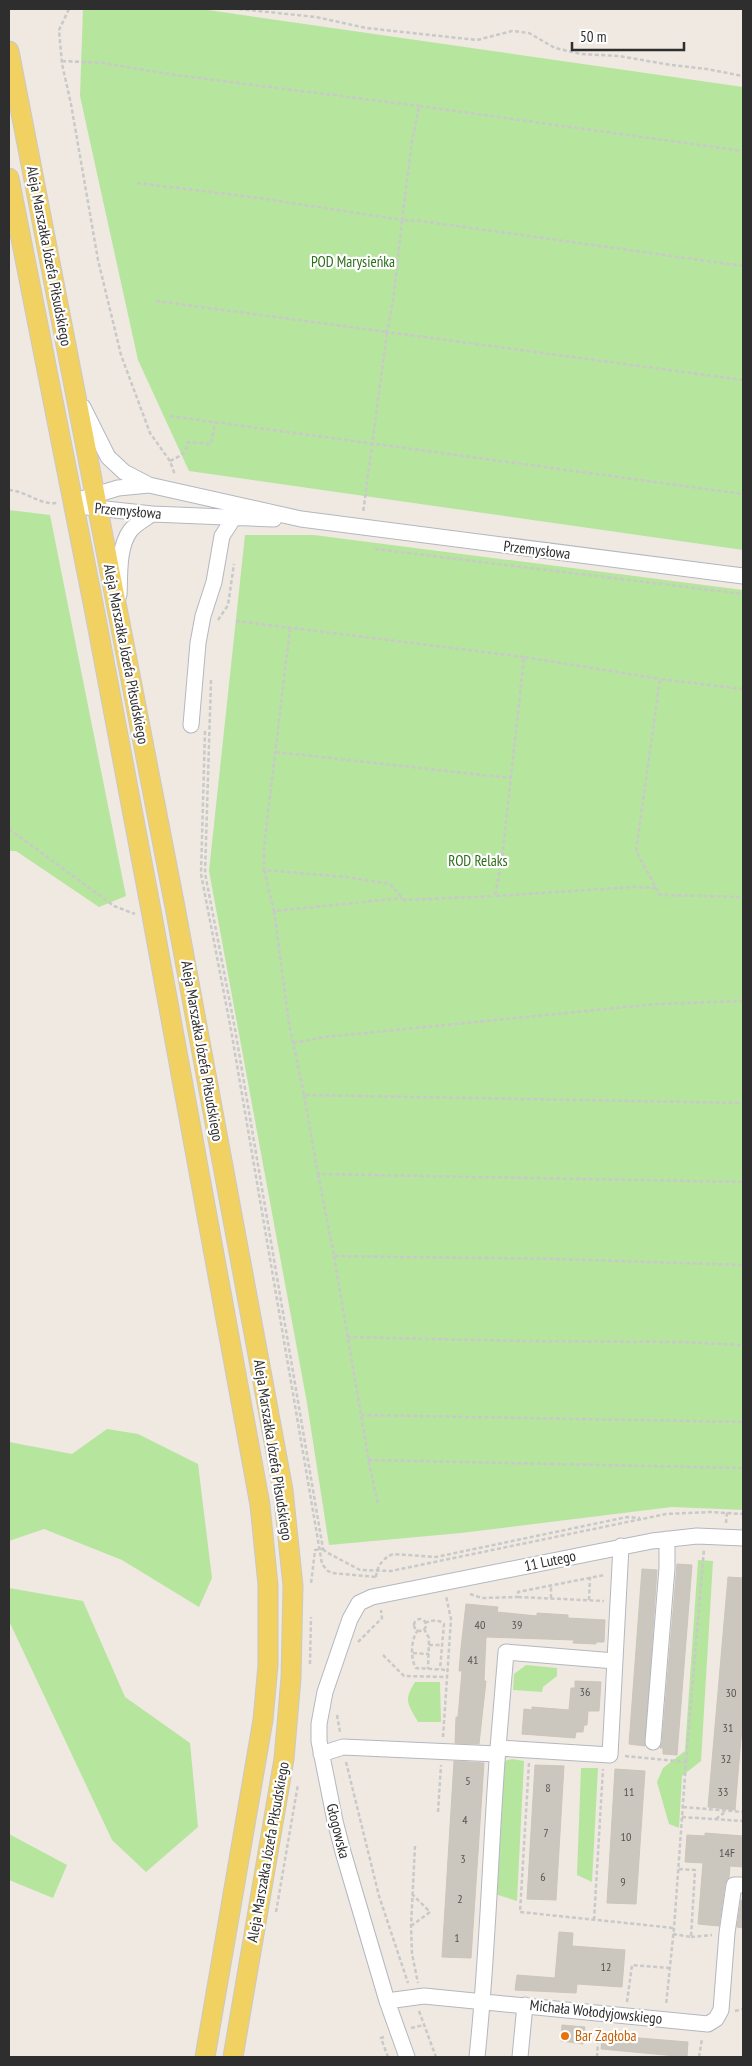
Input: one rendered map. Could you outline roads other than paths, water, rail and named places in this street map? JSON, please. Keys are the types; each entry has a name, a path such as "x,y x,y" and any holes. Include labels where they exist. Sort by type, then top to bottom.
{"main road":[{"name":"Aleja Marszałka Józefa Piłsudskiego","path":"9,51 176,907 279,1470 293,1586 291,1678 284,1759 233,2057"},
{"name":"Aleja Marszałka Józefa Piłsudskiego","path":"9,178 151,910 260,1505 268,1585 268,1665 264,1720 206,2057"}],"street":[{"path":"76,393 108,457 124,472 149,485"},
{"name":"Przemysłowa","path":"97,502 118,488 149,485 235,511"},
{"name":"Przemysłowa","path":"72,502 97,502 152,514 235,511 743,576"},
{"path":"198,727 198,644 203,616 214,582 222,536 235,511"},
{"path":"118,610 121,557 125,542 130,531 152,514"},
{"name":"11 Lutego","path":"359,1603 372,1598 621,1554 666,1539 697,1536 743,1538"},
{"path":"653,1742 667,1568 666,1539"},
{"path":"321,1754 343,1747 442,1752 530,1750 607,1755 621,1554"},
{"name":"Głogowska","path":"359,1603 350,1619 326,1692 319,1724 321,1754 343,1852 387,2001 407,2057"},
{"path":"478,2057 483,2001 488,1886 506,1652 615,1661"},
{"name":"Michała Wołodyjowskiego","path":"387,2001 421,1990 483,2001 600,2014 665,2018 708,2024 716,2019 721,2010 727,1933 734,1885 743,1885"},
{"path":"520,2057 525,2005"}],"place":[{"name":"Bar Zagłoba","path":"565,2036"}],"park label":[{"name":"POD Marysieńka","path":"353,262"},
{"name":"ROD Relaks","path":"478,861"}]}
